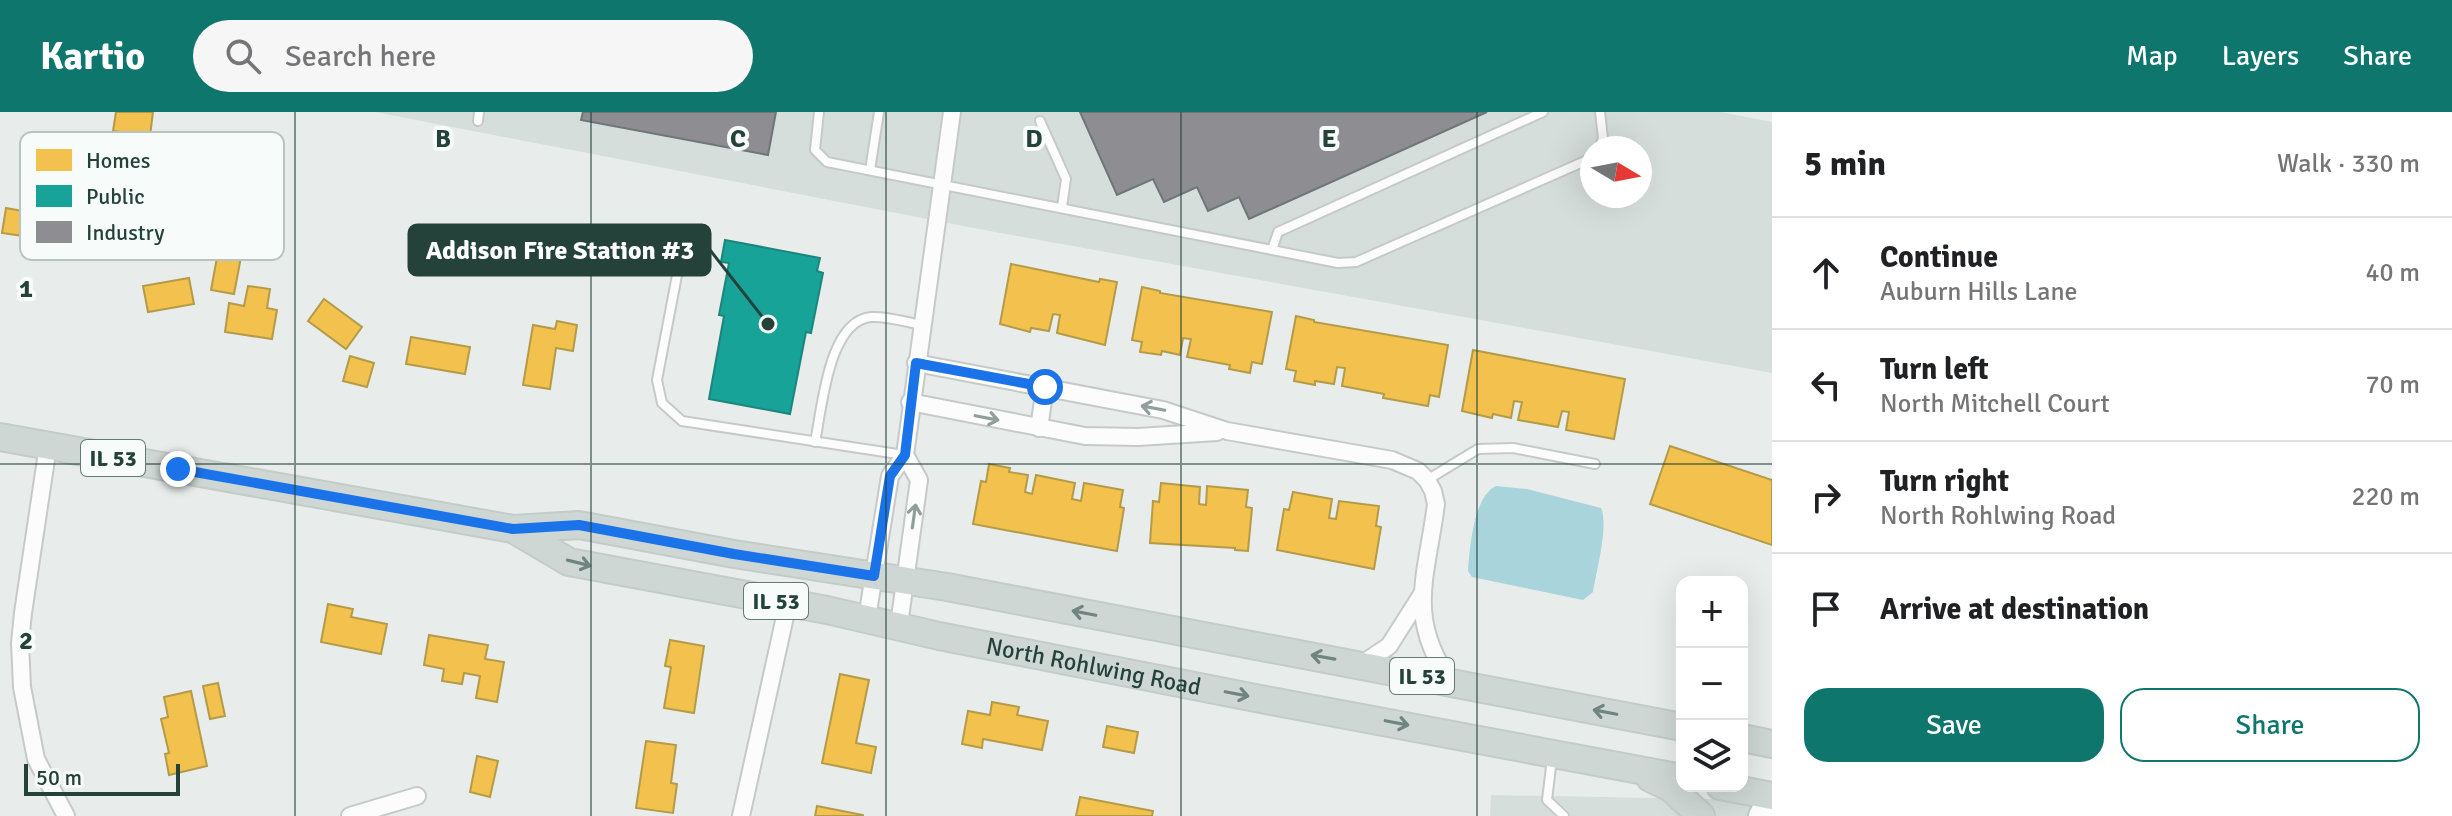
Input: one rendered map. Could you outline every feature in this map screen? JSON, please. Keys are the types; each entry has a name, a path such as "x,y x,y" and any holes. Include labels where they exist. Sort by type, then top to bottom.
{"main road":[{"name":"IL 53","path":"0,437 48,446"},
{"name":"North Rohlwing Road","path":"48,446 513,529 579,525 905,581 1362,664 1676,726"},
{"name":"North Rohlwing Road","path":"513,529 569,562 1676,777"},
{"path":"1748,739 1772,744"},
{"path":"1625,767 1671,788 1701,816"},
{"path":"1748,791 1772,796 1761,816"}],"street":[{"path":"867,618 890,476 905,455 952,112"},
{"path":"916,363 1163,410 1227,431 1392,460 1418,471 1427,480 1436,504 1422,594 1430,647 1451,682"},
{"path":"1039,428 1045,387"},
{"path":"910,402 1085,436 1138,437 1227,431"},
{"path":"48,446 23,613 20,643 22,687 36,759 66,816"},
{"path":"899,625 919,480 905,455"},
{"path":"1362,664 1389,646 1422,594"},
{"path":"741,816 788,603"},
{"path":"350,816 417,796"}],"lane":[{"path":"819,112 815,150 827,162 1338,263 1356,262 1580,163"},
{"path":"870,170 879,112"},
{"path":"1272,250 1278,232 1543,112"},
{"path":"1600,112 1603,136"},
{"path":"1040,121 1066,179 1062,207"},
{"path":"678,270 657,380 662,403 682,421 905,455"},
{"path":"815,442 834,351 846,331 870,317 922,325"},
{"path":"1427,480 1478,449 1513,448 1595,464"},
{"path":"1552,753 1547,800 1564,816"}],"shaded area":[{"path":"375,112 1721,112 1772,122 1772,373 984,230"},
{"path":"1491,795 1760,800 1752,816 1490,816"}],"water":[{"path":"1496,486 1527,489 1601,508 1603,537 1593,592 1583,600 1472,577 1468,571 1474,524 1482,501"}],"building: Homes":[{"path":"116,112 153,112 150,132 113,131"},
{"path":"6,208 20,210 20,236 2,233"},
{"path":"217,260 240,260 234,294 211,290"},
{"path":"1011,264 1099,282 1100,279 1117,282 1105,345 1057,333 1060,315 1053,314 1049,331 1031,328 1030,332 1000,324"},
{"path":"189,278 194,304 148,312 143,286"},
{"path":"248,286 270,289 267,308 277,310 272,339 225,332 229,303 244,306"},
{"path":"1142,287 1160,293 1272,312 1262,364 1252,362 1250,373 1229,369 1230,365 1187,357 1191,339 1183,338 1180,355 1162,351 1161,355 1140,352 1142,342 1132,340"},
{"path":"324,299 362,327 346,349 308,321"},
{"path":"1296,316 1314,322 1448,345 1439,397 1430,395 1428,406 1383,398 1384,394 1342,386 1345,368 1337,367 1334,384 1315,381 1315,385 1294,381 1296,371 1286,369"},
{"path":"557,321 577,325 573,351 556,348 550,389 523,385 533,325 555,329"},
{"path":"411,337 470,347 465,374 406,364"},
{"path":"1473,350 1625,379 1614,439 1566,430 1569,412 1562,411 1558,427 1518,420 1522,402 1514,401 1511,418 1493,414 1492,418 1462,411"},
{"path":"350,356 374,363 367,387 343,381"},
{"path":"1670,446 1772,480 1772,545 1650,504"},
{"path":"989,464 1028,475 1025,492 1032,494 1036,475 1075,483 1072,499 1081,501 1084,483 1123,490 1120,507 1124,508 1117,551 973,524 981,481 986,482"},
{"path":"1161,483 1200,487 1199,504 1206,505 1207,486 1248,490 1246,507 1252,508 1248,551 1150,543 1153,501 1159,502"},
{"path":"1293,492 1332,499 1329,518 1336,519 1339,501 1379,506 1376,526 1381,527 1374,569 1277,550 1284,509 1289,510"},
{"path":"328,604 353,609 351,617 387,624 381,654 321,642"},
{"path":"429,635 488,645 485,659 504,662 497,702 476,698 480,676 464,673 462,684 442,681 444,669 424,665"},
{"path":"670,640 704,646 694,713 664,708 671,667 665,666"},
{"path":"840,674 869,680 856,743 876,747 871,773 822,763"},
{"path":"218,683 225,716 210,719 203,686"},
{"path":"191,691 207,766 169,775 165,754 169,753 161,719 168,717 164,697"},
{"path":"992,702 1019,707 1017,715 1048,721 1042,750 983,739 982,748 962,744 968,711 990,715"},
{"path":"1107,726 1138,732 1134,753 1103,747"},
{"path":"646,741 676,745 671,783 677,784 673,813 636,808"},
{"path":"477,756 498,761 490,797 470,792"},
{"path":"1080,797 1153,811 1152,816 1076,816"},
{"path":"817,806 863,815 863,816 815,816"}],"building: Public":[{"path":"725,240 820,258 817,271 823,273 811,333 806,332 790,414 709,399 724,316 719,315 729,263 721,262"}],"building: Industry":[{"path":"583,112 776,112 768,155 581,120"},
{"path":"1080,112 1487,112 1249,219 1239,197 1208,211 1197,187 1164,202 1153,179 1117,195"}],"place":[{"name":"Addison Fire Station #3","path":"768,324"}],"route":[{"path":"178,469 513,529 579,525 874,576 890,476 905,455 916,363 1045,387"}]}
